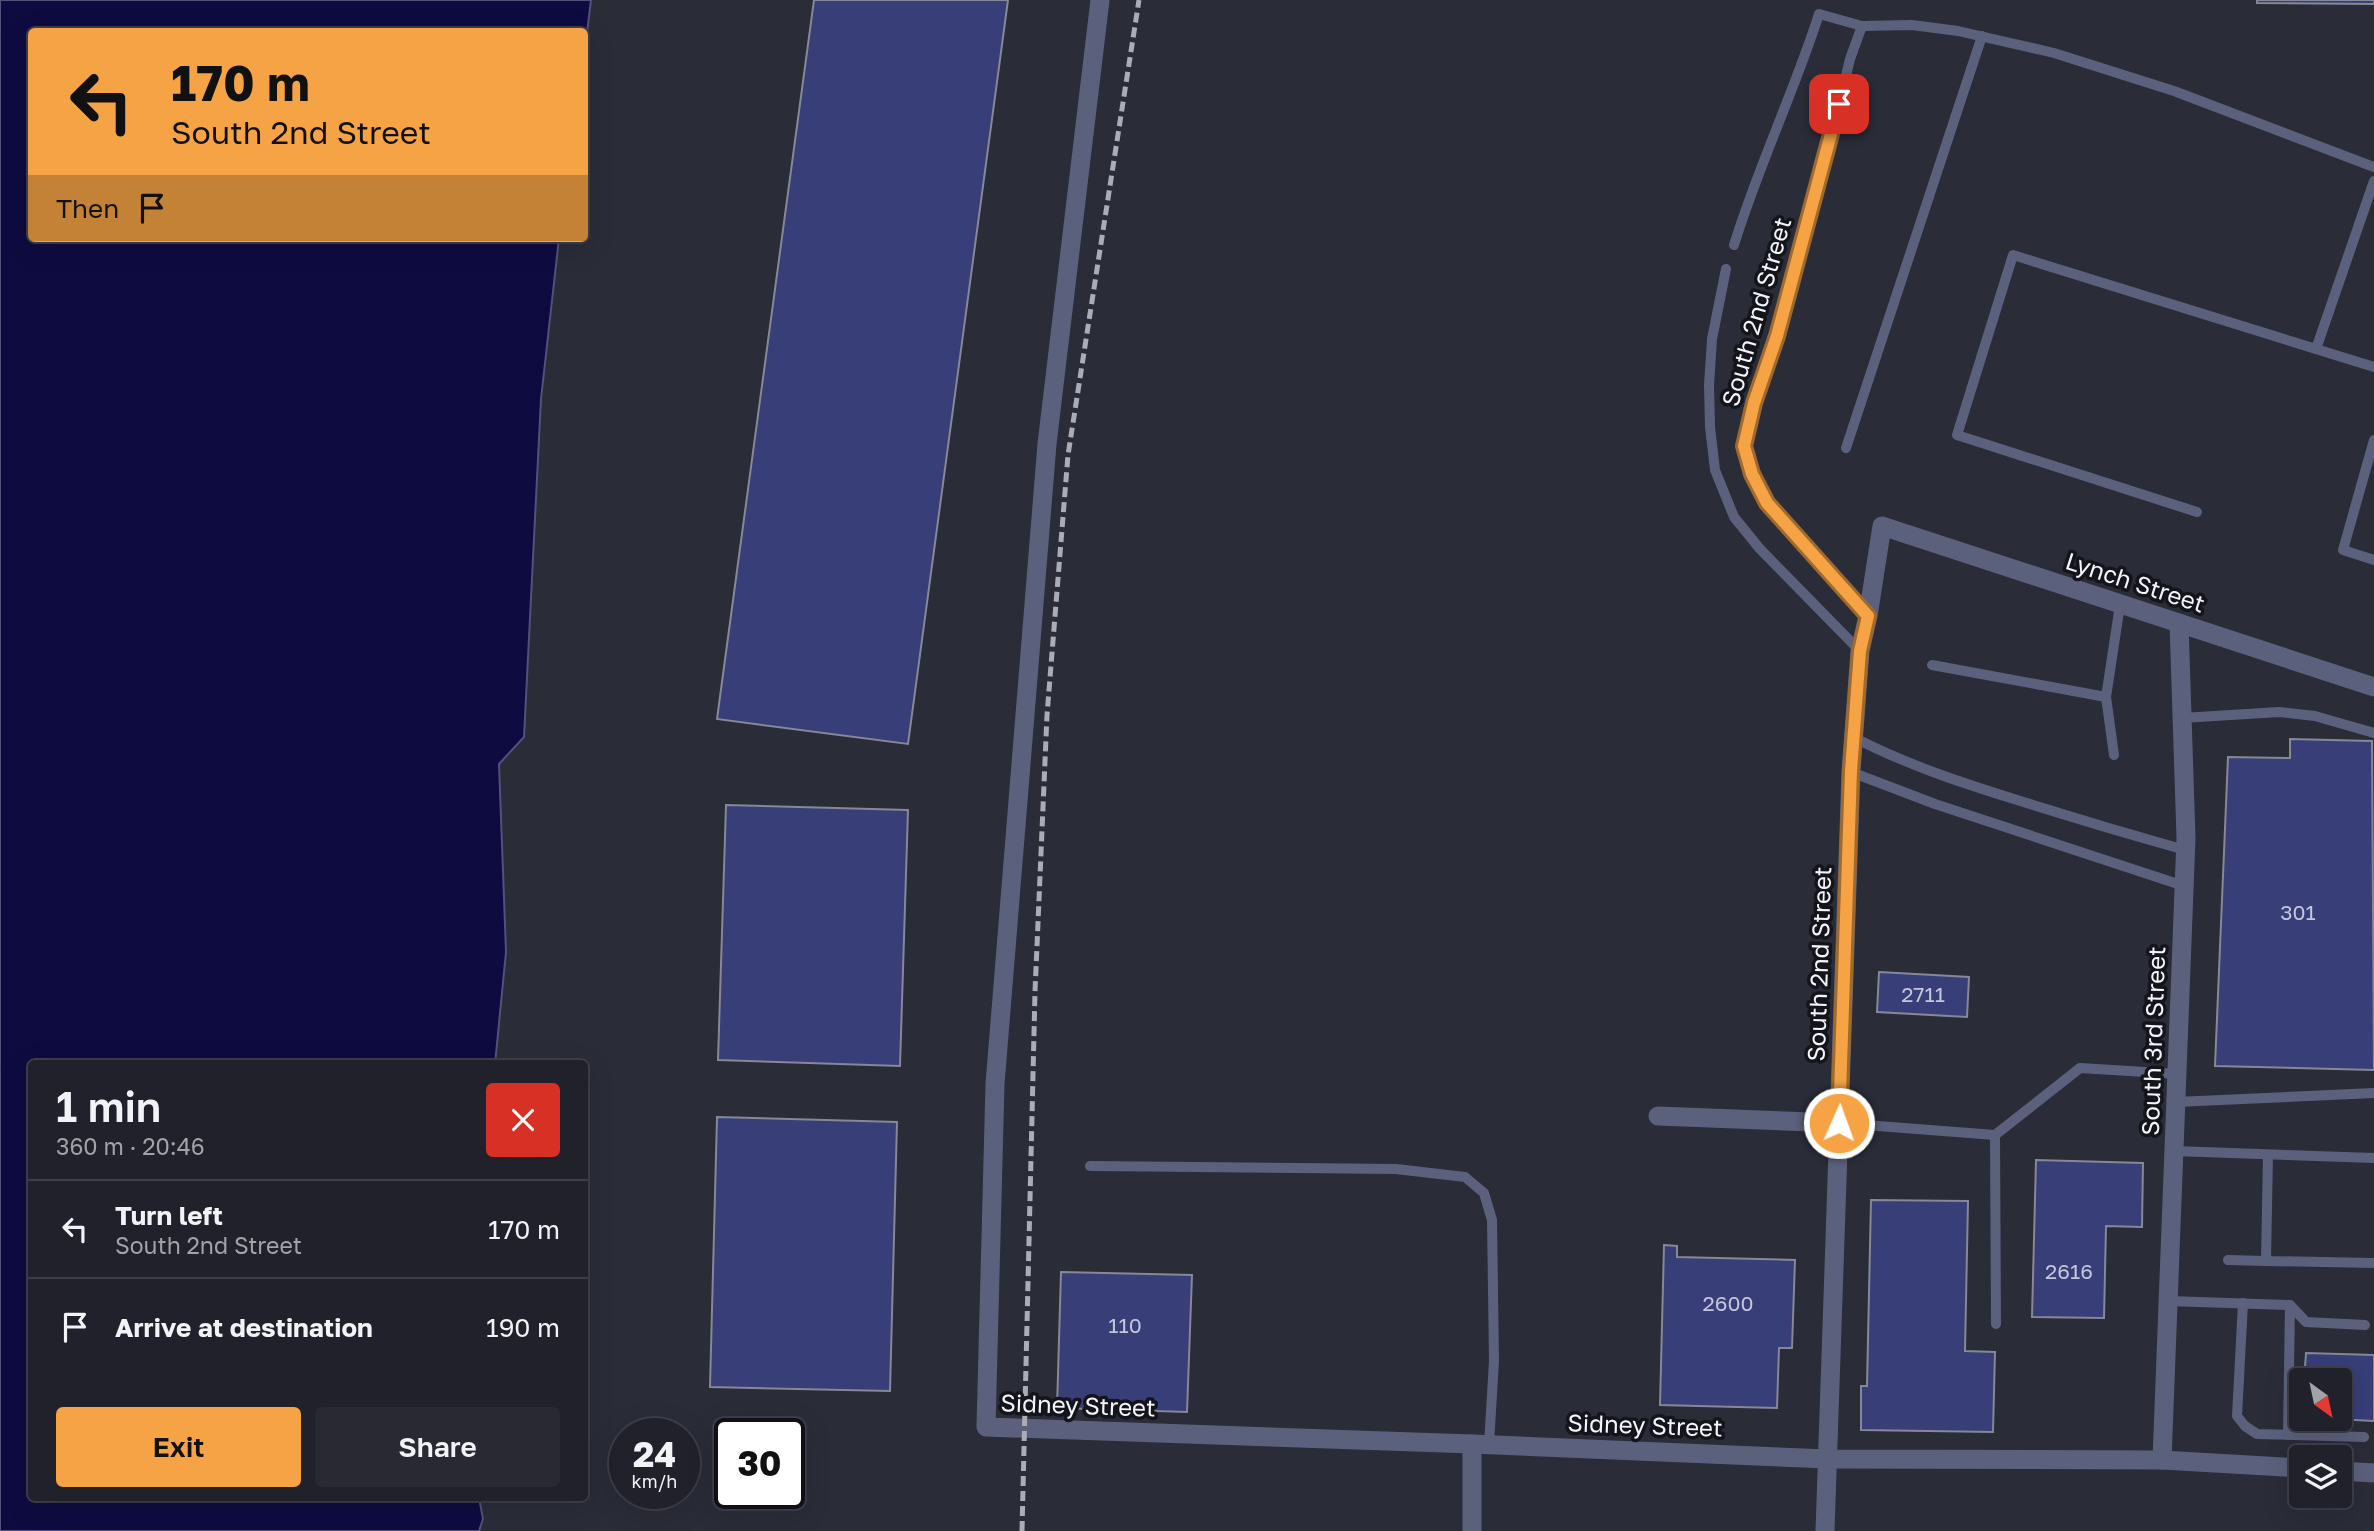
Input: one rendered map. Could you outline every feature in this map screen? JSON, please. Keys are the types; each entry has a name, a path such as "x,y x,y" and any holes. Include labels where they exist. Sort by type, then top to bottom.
{"street":[{"name":"Sidney Street","path":"1100,0 1047,444 996,1070 986,1427 1828,1459 2162,1460 2289,1467"},
{"name":"South 2nd Street","path":"1825,1531 1851,771 1860,651 1882,526"},
{"name":"Lynch Street","path":"1882,526 2374,687"},
{"name":"South 3rd Street","path":"2162,1460 2185,850 2179,623"},
{"path":"1658,1116 1839,1123"},
{"path":"1472,1531 1481,1444"},
{"path":"2352,1472 2374,1473"}],"lane":[{"name":"South 2nd Street","path":"1734,245 1819,14 1862,26 1850,59 1777,336 1754,403 1744,446 1752,474 1767,503 1868,616"},
{"path":"1862,26 1912,25 1982,36 2054,53 2174,91 2374,167"},
{"path":"1846,448 1982,36"},
{"path":"2316,349 2374,181"},
{"path":"2197,512 1957,436 2013,255 2374,367"},
{"name":"South 2nd Street","path":"1726,269 1712,339 1710,427 1715,470 1734,517 1760,549 1860,651"},
{"path":"2374,440 2343,550 2374,560"},
{"path":"2114,755 2106,697 2120,605"},
{"path":"1932,665 2106,697"},
{"path":"2182,718 2280,712 2315,716 2374,733"},
{"path":"1853,737 1945,777 2102,827 2185,850"},
{"path":"1851,771 1911,796 2184,886"},
{"path":"1839,1123 1995,1135 2080,1068 2177,1074"},
{"path":"2176,1102 2374,1093"},
{"path":"1995,1135 1996,1324"},
{"path":"2174,1151 2374,1158"},
{"path":"2266,1261 2268,1155"},
{"path":"1090,1166 1396,1169 1465,1177 1484,1193 1492,1220 1493,1342 1481,1444"},
{"path":"2228,1260 2374,1263"},
{"path":"2168,1301 2290,1305 2306,1322 2365,1325"},
{"path":"2243,1303 2237,1416 2245,1426 2257,1434 2364,1437"},
{"path":"2288,1435 2290,1305"}],"shaded area":[{"path":"0,0 591,0 588,28 28,28 28,242 559,242 541,399 524,737 499,764 506,952 495,1060 28,1060 28,1501 480,1501 483,1519 479,1531 0,1531"}],"building":[{"path":"814,0 1008,0 908,744 717,719"},
{"path":"2257,0 2374,0 2374,4 2257,3"},
{"path":"2290,739 2372,741 2374,1070 2215,1066 2228,757 2290,758"},
{"path":"726,805 908,810 900,1066 718,1060"},
{"path":"1879,972 1969,977 1967,1017 1877,1012"},
{"path":"717,1117 897,1122 890,1391 710,1387"},
{"path":"2036,1160 2143,1163 2142,1227 2106,1226 2104,1318 2032,1317"},
{"path":"1871,1200 1968,1201 1965,1351 1995,1352 1993,1432 1861,1430 1861,1386 1867,1386"},
{"path":"1664,1245 1677,1246 1677,1257 1795,1260 1792,1348 1779,1348 1777,1408 1660,1405"},
{"path":"1061,1272 1192,1275 1187,1412 1057,1408"},
{"path":"2306,1353 2374,1355 2374,1421 2352,1420 2352,1368 2305,1368"}],"railway":[{"path":"1022,1531 1035,992 1047,715 1068,455 1139,0"}],"route":[{"path":"1839,104 1777,336 1754,403 1744,446 1752,474 1767,503 1868,616 1860,651 1851,771 1839,1123"}]}
